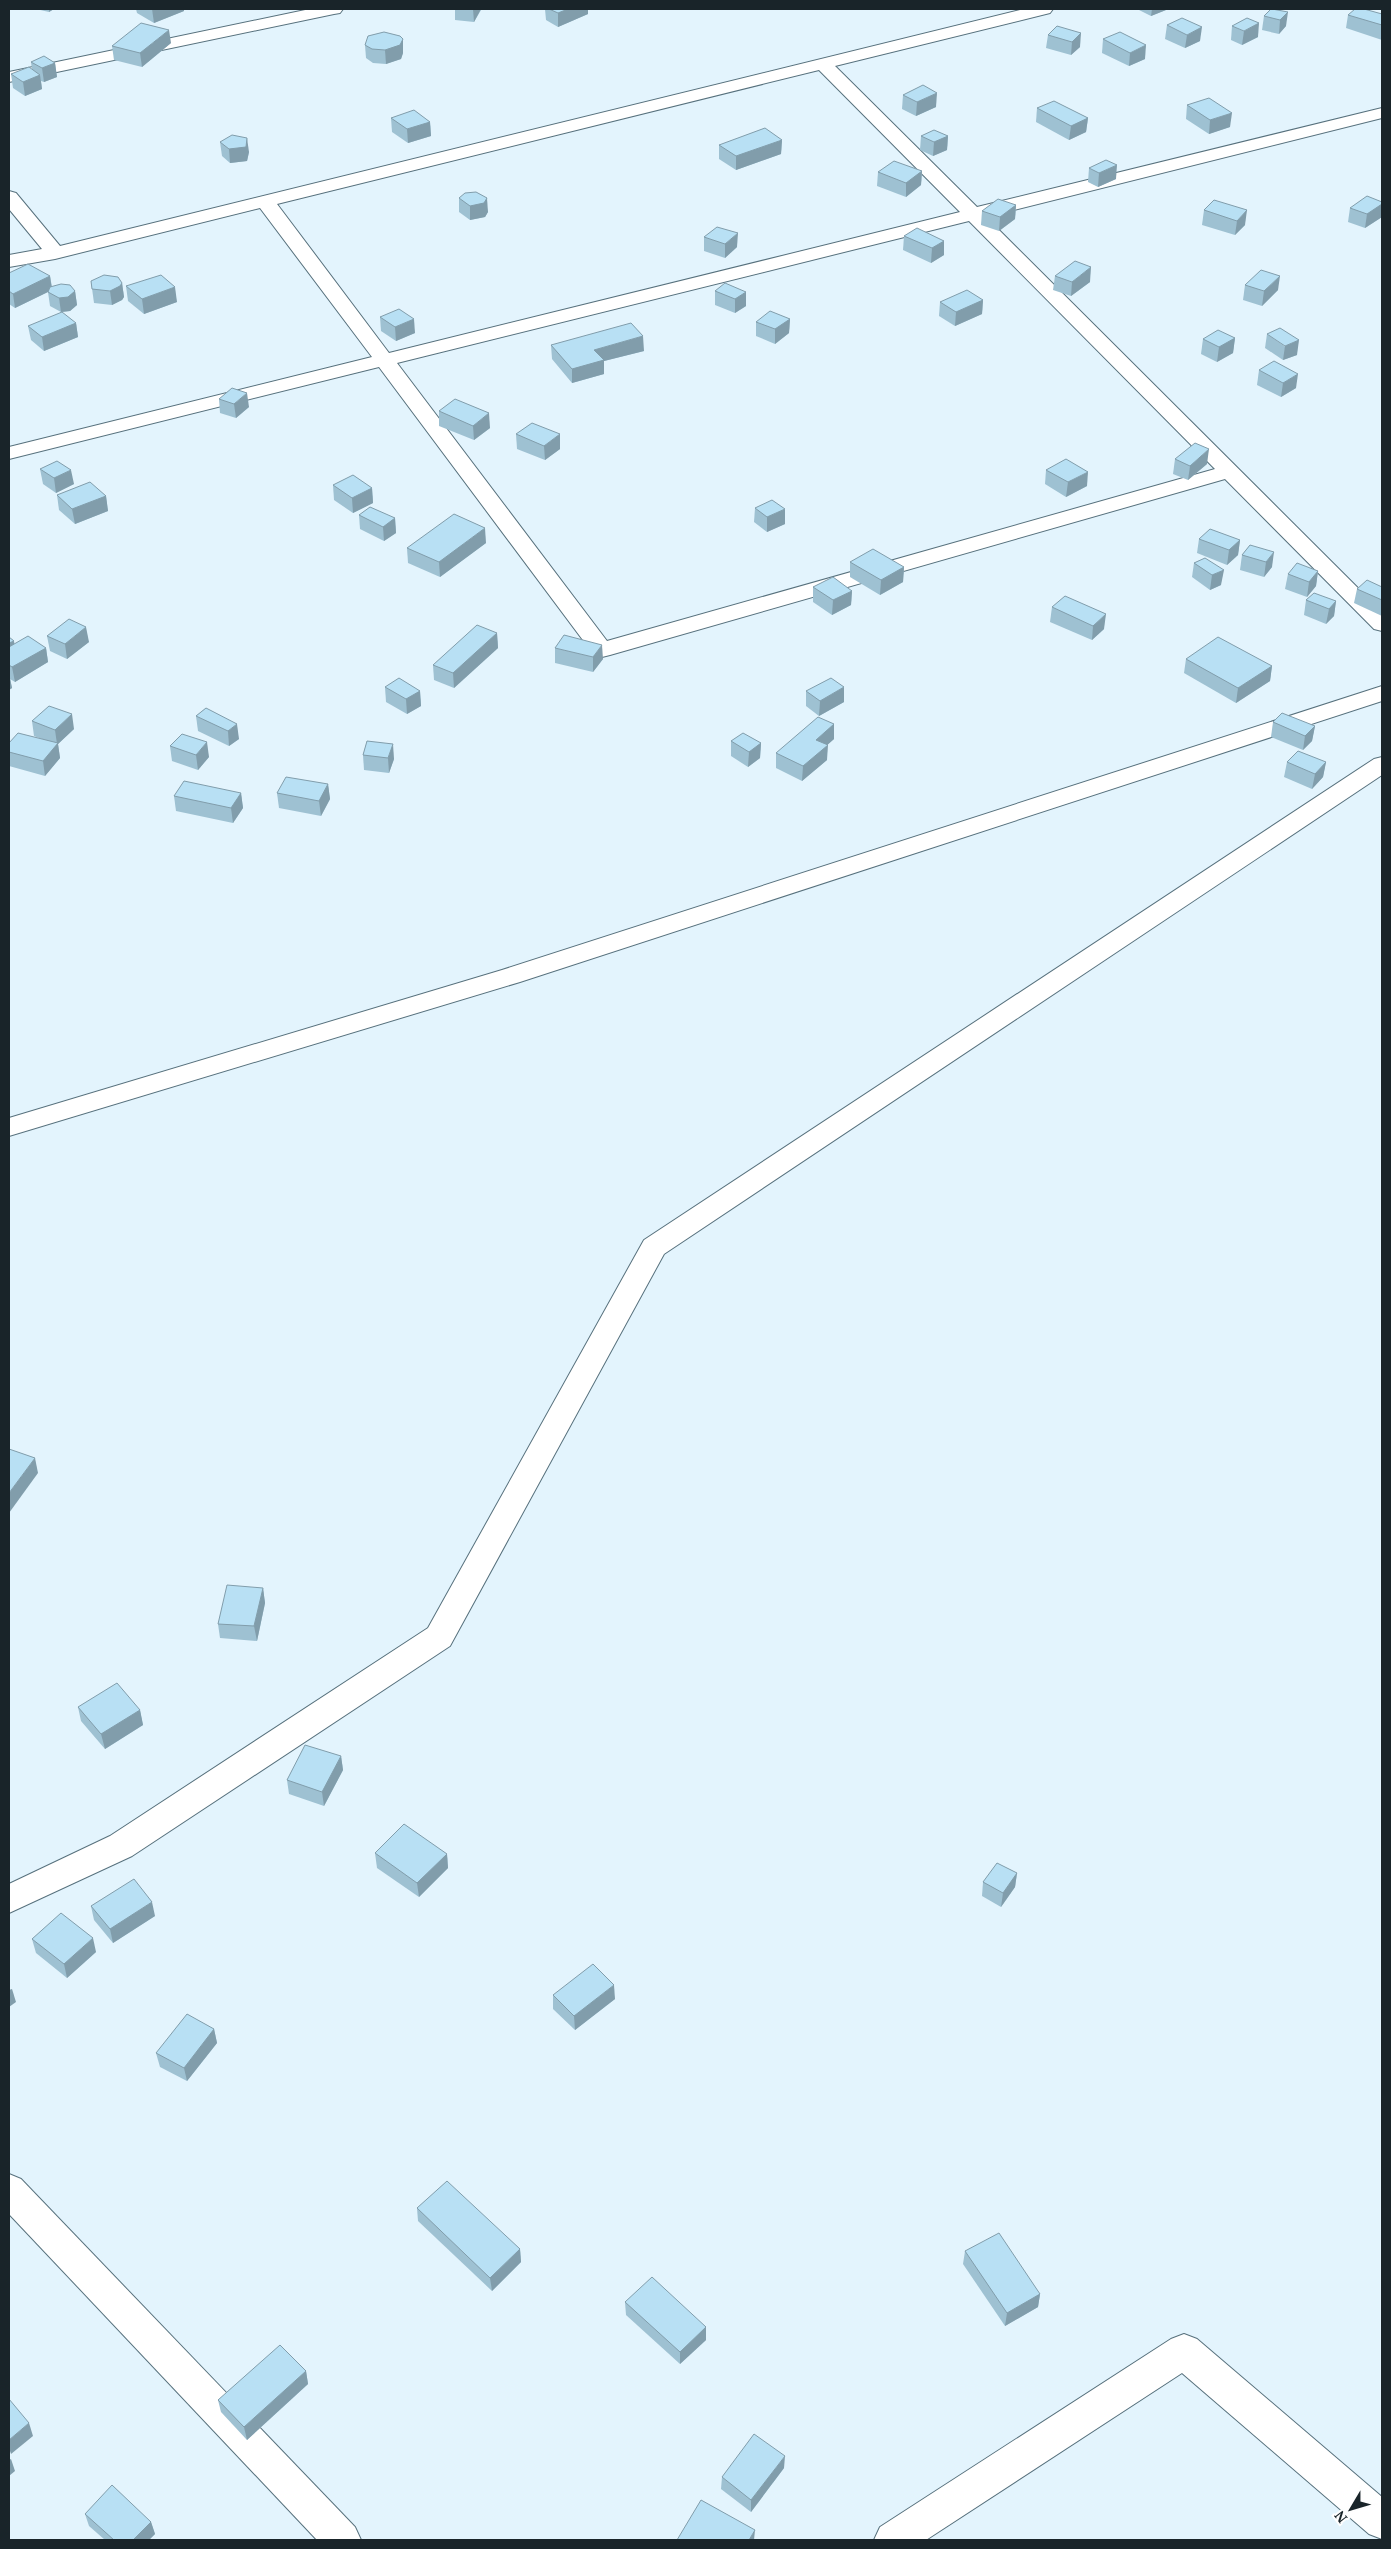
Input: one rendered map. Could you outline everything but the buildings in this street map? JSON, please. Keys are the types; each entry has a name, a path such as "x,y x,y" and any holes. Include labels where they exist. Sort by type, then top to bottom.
{"street":[{"path":"9,77 334,9"},
{"path":"9,261 55,253 1044,9"},
{"path":"822,63 1382,624"},
{"path":"9,453 1382,113"},
{"path":"9,197 55,253"},
{"path":"265,201 602,650 1230,471"},
{"path":"9,1127 511,976 1382,693"},
{"path":"9,1899 121,1846 439,1637 654,1247 1382,764"},
{"path":"9,2190 342,2540"},
{"path":"893,2540 1184,2351 1382,2521"}]}
